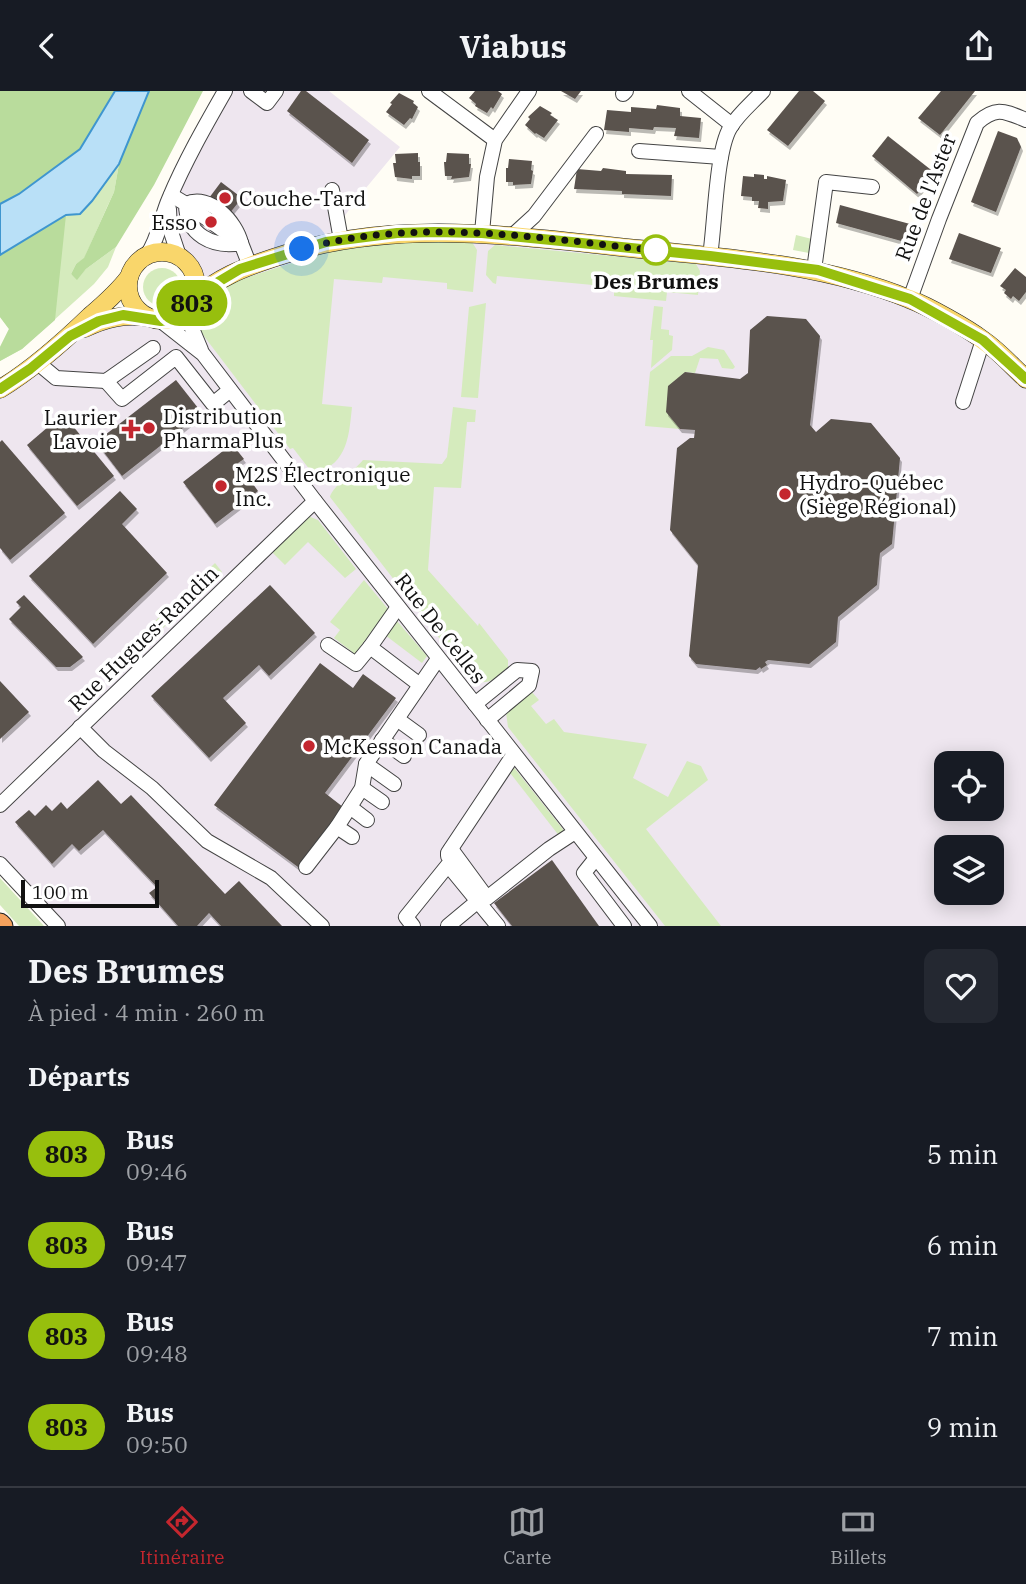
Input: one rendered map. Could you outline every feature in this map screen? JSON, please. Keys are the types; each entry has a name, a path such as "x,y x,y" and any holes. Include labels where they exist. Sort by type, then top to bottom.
{"main road":[{"path":"70,336 111,317 123,315 154,319 179,316 213,284 245,267 288,253 341,240 397,233 482,233 710,256 814,270 910,299 983,340 1026,379"},
{"path":"0,389 70,336 121,288 133,268 148,255 163,252 214,271 245,267"},
{"path":"184,261 193,272 196,286 191,303"},
{"path":"129,277 129,296 139,312 154,319"}],"street":[{"path":"148,255 194,145 225,91"},
{"path":"251,91 267,103 276,91"},
{"path":"429,91 495,140"},
{"path":"482,233 487,177 495,140 528,91"},
{"path":"689,91 732,125"},
{"path":"710,256 721,157 732,125 763,91"},
{"name":"Rue de l'Aster","path":"910,299 934,230 977,124 988,113 1004,111 1026,120"},
{"path":"512,236 534,216 596,134"},
{"path":"639,151 721,157"},
{"path":"814,270 826,182 872,187"},
{"path":"332,190 341,240"},
{"path":"170,198 186,204 196,200 214,208 231,221 238,230 245,267"},
{"path":"170,198 170,229 184,261"},
{"path":"186,204 190,226 201,235 222,245 241,243"},
{"name":"Rue De Celles","path":"191,303 191,326 203,354 314,501 650,926"},
{"name":"Rue De Celles","path":"154,319 203,354"},
{"path":"963,402 983,340"},
{"path":"37,363 56,378 106,381 153,348"},
{"path":"106,381 122,399 176,357 213,404 230,390"},
{"name":"Rue Hugues-Randin","path":"0,805 314,501"},
{"path":"328,645 356,664 398,607"},
{"path":"370,647 421,685"},
{"path":"306,867 337,827 362,787 366,764 439,659"},
{"path":"475,704 517,670 532,671 529,685 487,720"},
{"path":"397,719 419,734"},
{"path":"80,727 104,751 152,788 207,841 271,879 322,926"},
{"path":"382,740 404,756"},
{"path":"413,926 405,917 449,857 514,754"},
{"path":"366,764 394,784"},
{"path":"362,787 382,802"},
{"path":"350,807 367,820"},
{"path":"337,827 352,837"},
{"path":"449,857 487,898 575,832"},
{"path":"449,857 490,923"},
{"path":"596,859 584,873 624,926"},
{"path":"0,864 58,926"},
{"path":"448,926 478,901"}],"shaded area":[{"path":"225,91 329,91 400,147 356,200 327,241 397,233 710,256 910,299 1026,379 1026,926 58,926 0,864 0,389 99,321 168,320 184,313 196,286 195,277 183,259 168,201"}],"green space":[{"path":"0,91 115,91 81,149 19,194 0,204"},
{"path":"149,91 203,91 154,185 116,247 86,269 77,280 71,274 76,264 84,258 114,192 119,164"},
{"path":"119,164 114,192 84,259 76,264 71,274 77,279 116,247 108,267 94,284 22,349 0,361 0,347 9,329 0,317 0,255 92,201"},
{"path":"66,215 55,320 22,349 0,361 0,347 9,329 0,317 0,255"},
{"path":"796,235 812,239 809,253 793,250"},
{"path":"472,242 477,250 473,292 447,289 447,283 383,277 382,283 334,279 322,404 352,407 351,417 348,438 341,455 327,468 316,473 310,470 293,448 290,449 197,327 196,307 224,285 331,250 366,244"},
{"path":"495,245 696,264 700,271 698,295 667,292 666,301 614,296 614,287 497,276 496,284 486,275 488,251"},
{"path":"162,268 176,273 181,287 176,301 162,306 148,301 143,287 148,273"},
{"path":"486,303 478,398 461,397 469,307"},
{"path":"654,306 663,307 661,329 669,330 669,335 673,336 672,350 651,368 653,340 650,340"},
{"path":"708,347 724,350 735,367 722,368 718,359 700,358 695,373 685,372 680,429 645,426 650,372 671,356 692,356"},
{"path":"453,407 476,410 475,422 467,422 461,488 434,487 428,570 478,626 479,623 508,660 508,669 488,682 478,682 467,674 330,497 363,460 442,464 447,457"},
{"path":"308,516 318,520 356,569 345,578 308,542 285,565 271,551"},
{"path":"215,563 222,572 123,666 116,659"},
{"path":"364,580 388,609 355,654 334,638 340,630 330,622"},
{"path":"397,621 427,656 422,663 385,635"},
{"path":"531,691 539,700 531,706 546,724 554,719 564,732 647,744 633,778 668,797 687,761 701,766 708,780 646,829 721,926 665,926 508,727 506,712"},
{"path":"512,765 566,833 560,837 507,769"},
{"path":"0,878 44,926 19,926 0,905"}],"water":[{"path":"115,91 149,91 119,164 80,214 66,215 0,255 0,204 19,194 80,149"}],"building":[{"path":"301,91 306,91 369,140 352,163 287,111"},
{"path":"475,91 498,91 502,94 493,109 491,107 487,113 475,106 469,98"},
{"path":"561,91 581,91 575,99"},
{"path":"799,91 813,91 825,101 788,146 767,130"},
{"path":"941,91 975,91 940,135 918,118"},
{"path":"399,93 414,101 418,107 412,119 404,125 386,112"},
{"path":"657,105 680,108 680,116 701,118 699,138 674,136 676,128 629,128 629,132 604,130 607,110 631,112 631,107 656,109"},
{"path":"540,106 558,120 544,138 525,125 530,119 528,117"},
{"path":"998,131 1017,138 1021,147 996,212 971,202"},
{"path":"888,136 935,173 917,194 872,156"},
{"path":"418,153 420,176 412,176 412,179 395,177 395,154"},
{"path":"447,153 469,154 469,177 451,179 452,176 445,176 444,162"},
{"path":"509,159 532,161 531,184 513,185 513,182 506,182"},
{"path":"603,168 626,171 626,174 672,175 671,196 574,189 577,169 601,171"},
{"path":"754,174 764,175 764,179 767,179 767,176 786,180 783,201 768,202 768,209 758,208 759,201 741,196 743,176 754,177"},
{"name":"Couche-Tard","path":"221,182 242,198 229,214 209,198"},
{"path":"840,205 910,224 905,242 836,223"},
{"path":"959,233 1001,248 991,273 949,259"},
{"path":"1015,268 1026,277 1026,292 1019,301 1013,296 1011,299 1000,286"},
{"name":"Hydro-Québec (Siège Régional)","path":"767,316 806,319 820,336 810,425 816,432 831,419 871,423 900,458 892,544 880,553 877,585 838,617 836,642 809,664 768,660 765,662 767,665 756,670 696,664 689,656 698,565 670,530 677,448 694,438 695,430 680,429 666,412 668,386 685,372 740,379 748,373 750,330"},
{"name":"Distribution PharmaPlus","path":"176,380 202,413 122,476 96,442"},
{"path":"63,414 114,476 77,506 27,445"},
{"path":"2,440 65,513 10,560 0,548"},
{"name":"M2S Électronique Inc.","path":"232,444 244,459 238,463 258,491 215,524 183,482"},
{"path":"120,491 137,509 122,524 167,573 93,644 29,576"},
{"path":"270,585 315,633 269,676 259,665 223,698 246,723 209,758 151,696"},
{"path":"24,595 83,657 70,667 56,667 9,619 21,607 16,602"},
{"name":"McKesson Canada","path":"320,663 353,688 363,674 396,698 325,793 343,807 298,867 214,805"},
{"path":"0,681 29,712 0,739"},
{"path":"98,780 121,804 131,795 225,894 239,881 282,926 221,926 209,913 197,926 178,926 149,893 157,887 103,830 79,851 72,844 52,864 15,822 29,810 35,816 46,805 52,811 61,802 67,809"},
{"path":"552,860 599,926 512,926 494,903"}],"bus line":[{"name":"803","path":"0,389 30,369 70,336 99,321 123,315 161,321 174,319 184,313 203,291 240,269 326,242 397,233 434,232 482,233 818,270 910,299 983,340 1026,379"}],"place":[{"name":"Couche-Tard","path":"225,198"},
{"name":"Esso","path":"211,222"},
{"name":"Des Brumes","path":"656,250"},
{"name":"Distribution PharmaPlus","path":"149,428"},
{"name":"Laurier Lavoie","path":"131,429"},
{"name":"M2S Électronique Inc.","path":"221,486"},
{"name":"Hydro-Québec (Siège Régional)","path":"785,494"},
{"name":"McKesson Canada","path":"309,746"}],"route":[{"path":"302,249 326,242 378,235 434,232 482,233 661,251 656,250"}]}
